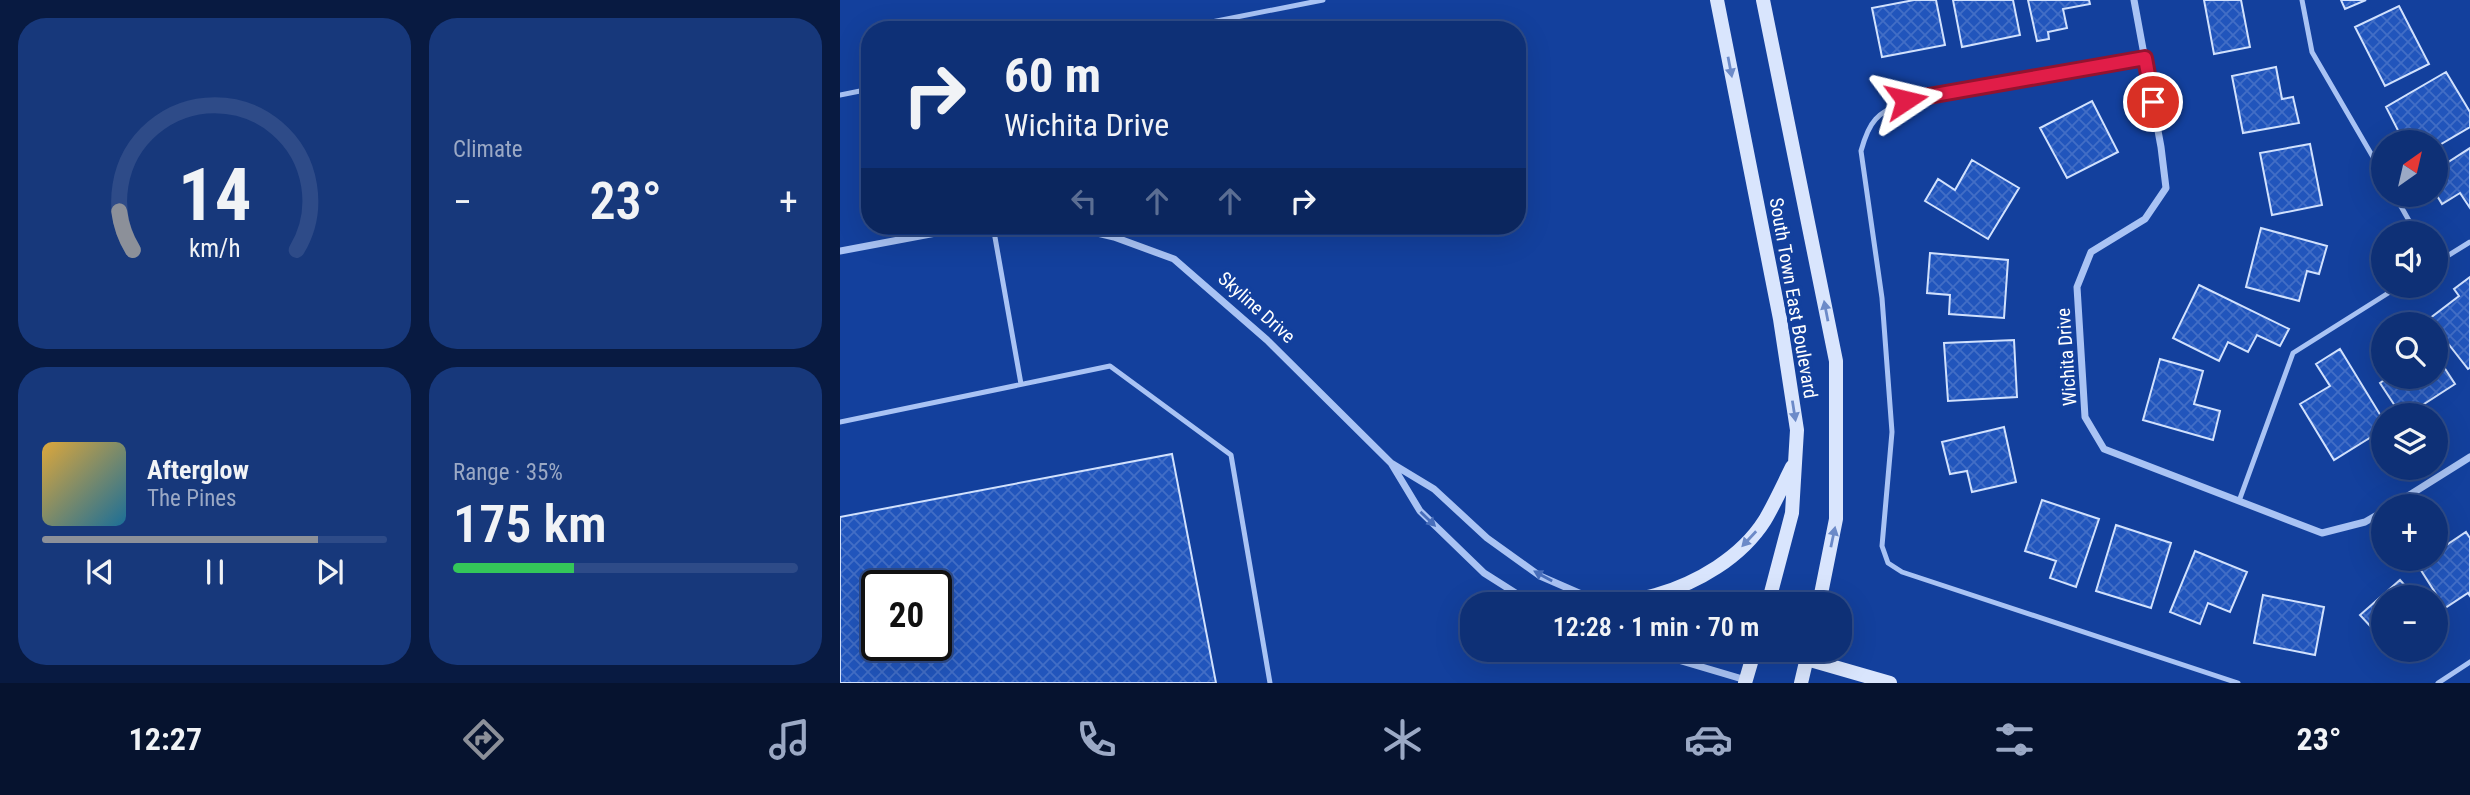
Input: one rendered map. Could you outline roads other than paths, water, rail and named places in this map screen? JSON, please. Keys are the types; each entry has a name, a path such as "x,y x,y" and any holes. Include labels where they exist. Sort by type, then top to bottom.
{"main road":[{"name":"South Town East Boulevard","path":"1717,0 1780,319 1797,430 1792,513 1771,592"},
{"name":"South Town East Boulevard","path":"1763,0 1836,361 1836,519 1821,592"},
{"path":"1664,592 1690,583 1747,544 1764,522 1795,460"},
{"path":"1749,682 1753,662"},
{"path":"1801,683 1807,662"},
{"path":"1831,662 1890,683"}],"street":[{"name":"Wichita Drive","path":"2134,0 2166,188 2145,219 2091,252 2077,287 2085,417 2104,449 2322,533 2371,519"},
{"path":"840,251 925,235"},
{"name":"Skyline Drive","path":"1106,235 1174,259 1267,340 1391,463 1434,489 1487,538 1541,576 1578,592"},
{"path":"2411,494 2470,457"},
{"name":"Skyline Drive","path":"1391,463 1420,511 1484,573 1514,592"},
{"path":"1684,662 1749,682"}],"lane":[{"path":"1217,21 1323,0"},
{"path":"2302,0 2312,52 2371,154"},
{"path":"2145,58 1906,100 1879,114 1866,133 1861,151 1882,298 1892,432 1882,546 1888,563 1902,572 2238,683"},
{"path":"840,95 861,91"},
{"path":"994,235 1021,384"},
{"path":"2448,256 2470,242"},
{"path":"2239,501 2293,353 2380,298"},
{"path":"840,422 1110,366 1231,455 1270,683"},
{"path":"2438,683 2470,662"}]}
